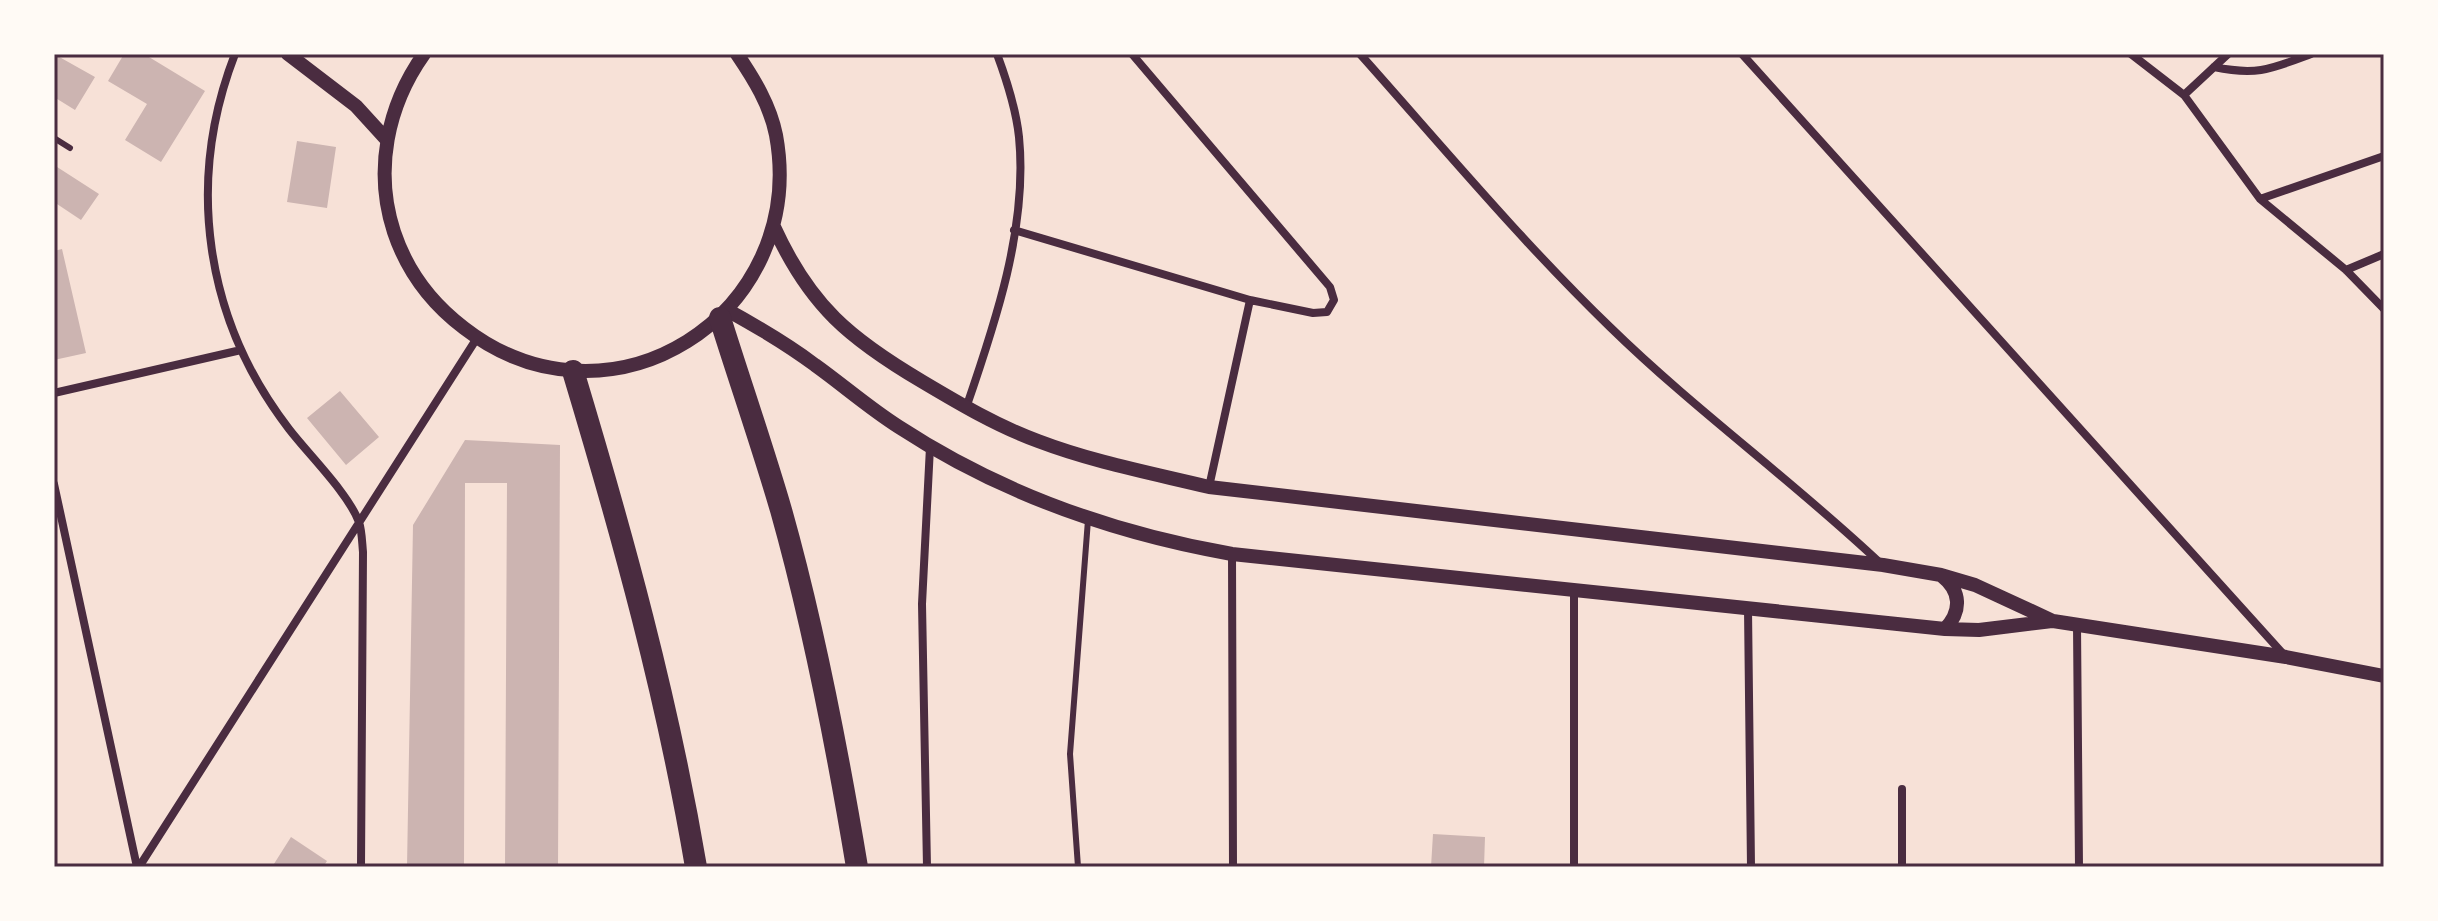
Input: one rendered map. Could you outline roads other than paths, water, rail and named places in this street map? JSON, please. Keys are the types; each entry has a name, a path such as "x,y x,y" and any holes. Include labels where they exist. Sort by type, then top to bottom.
{"highway":[{"path":"724,314 804,598 833,731 857,867"},
{"path":"573,371 654,656 681,777 696,867"}],"street":[{"path":"235,54 219,107 212,148 209,203 214,272 225,312 241,350 279,416 347,501 359,521 363,552 361,867"},
{"path":"424,54 411,72 396,105 387,140 384,178 389,216 401,253 421,286 446,315 477,338 507,355 539,366 573,371 612,370 651,360 687,343 724,314 755,271 774,227 781,180 776,133 760,88 737,54"},
{"path":"966,408 996,320 1020,184 1019,137 1010,91 997,54"},
{"path":"1014,230 1250,300 1313,313 1327,312 1334,300 1330,287 1132,54"},
{"path":"1360,54 1522,237 1610,328 1704,412 1796,486 1883,565"},
{"path":"1742,54 2286,657"},
{"path":"2131,54 2184,95 2260,199 2346,270 2384,309"},
{"path":"2184,95 2228,54"},
{"path":"2214,67 2243,73 2268,70 2311,54"},
{"path":"297,56 356,106 387,140"},
{"path":"2260,199 2384,156"},
{"path":"774,227 788,259 829,315 854,338 966,408 1071,453 1209,487 1883,565 1941,575 1987,590 2053,621 2286,657 2384,676"},
{"path":"2346,270 2384,254"},
{"path":"1209,487 1250,300"},
{"path":"724,314 787,345 870,407 930,446 1034,499 1135,534 1232,554 1945,629 1979,630 2053,621"},
{"path":"138,867 477,338"},
{"path":"54,393 241,350"},
{"path":"927,867 922,604 930,446"},
{"path":"54,484 138,867"},
{"path":"1232,554 1233,867"},
{"path":"1941,575 1951,583 1958,607 1954,620 1945,629"},
{"path":"1574,592 1574,867"},
{"path":"1748,609 1751,867"},
{"path":"2077,625 2079,867"},
{"path":"1902,789 1902,867"}],"lane":[{"path":"54,138 70,148"},
{"path":"1078,867 1070,754 1088,519"}]}
